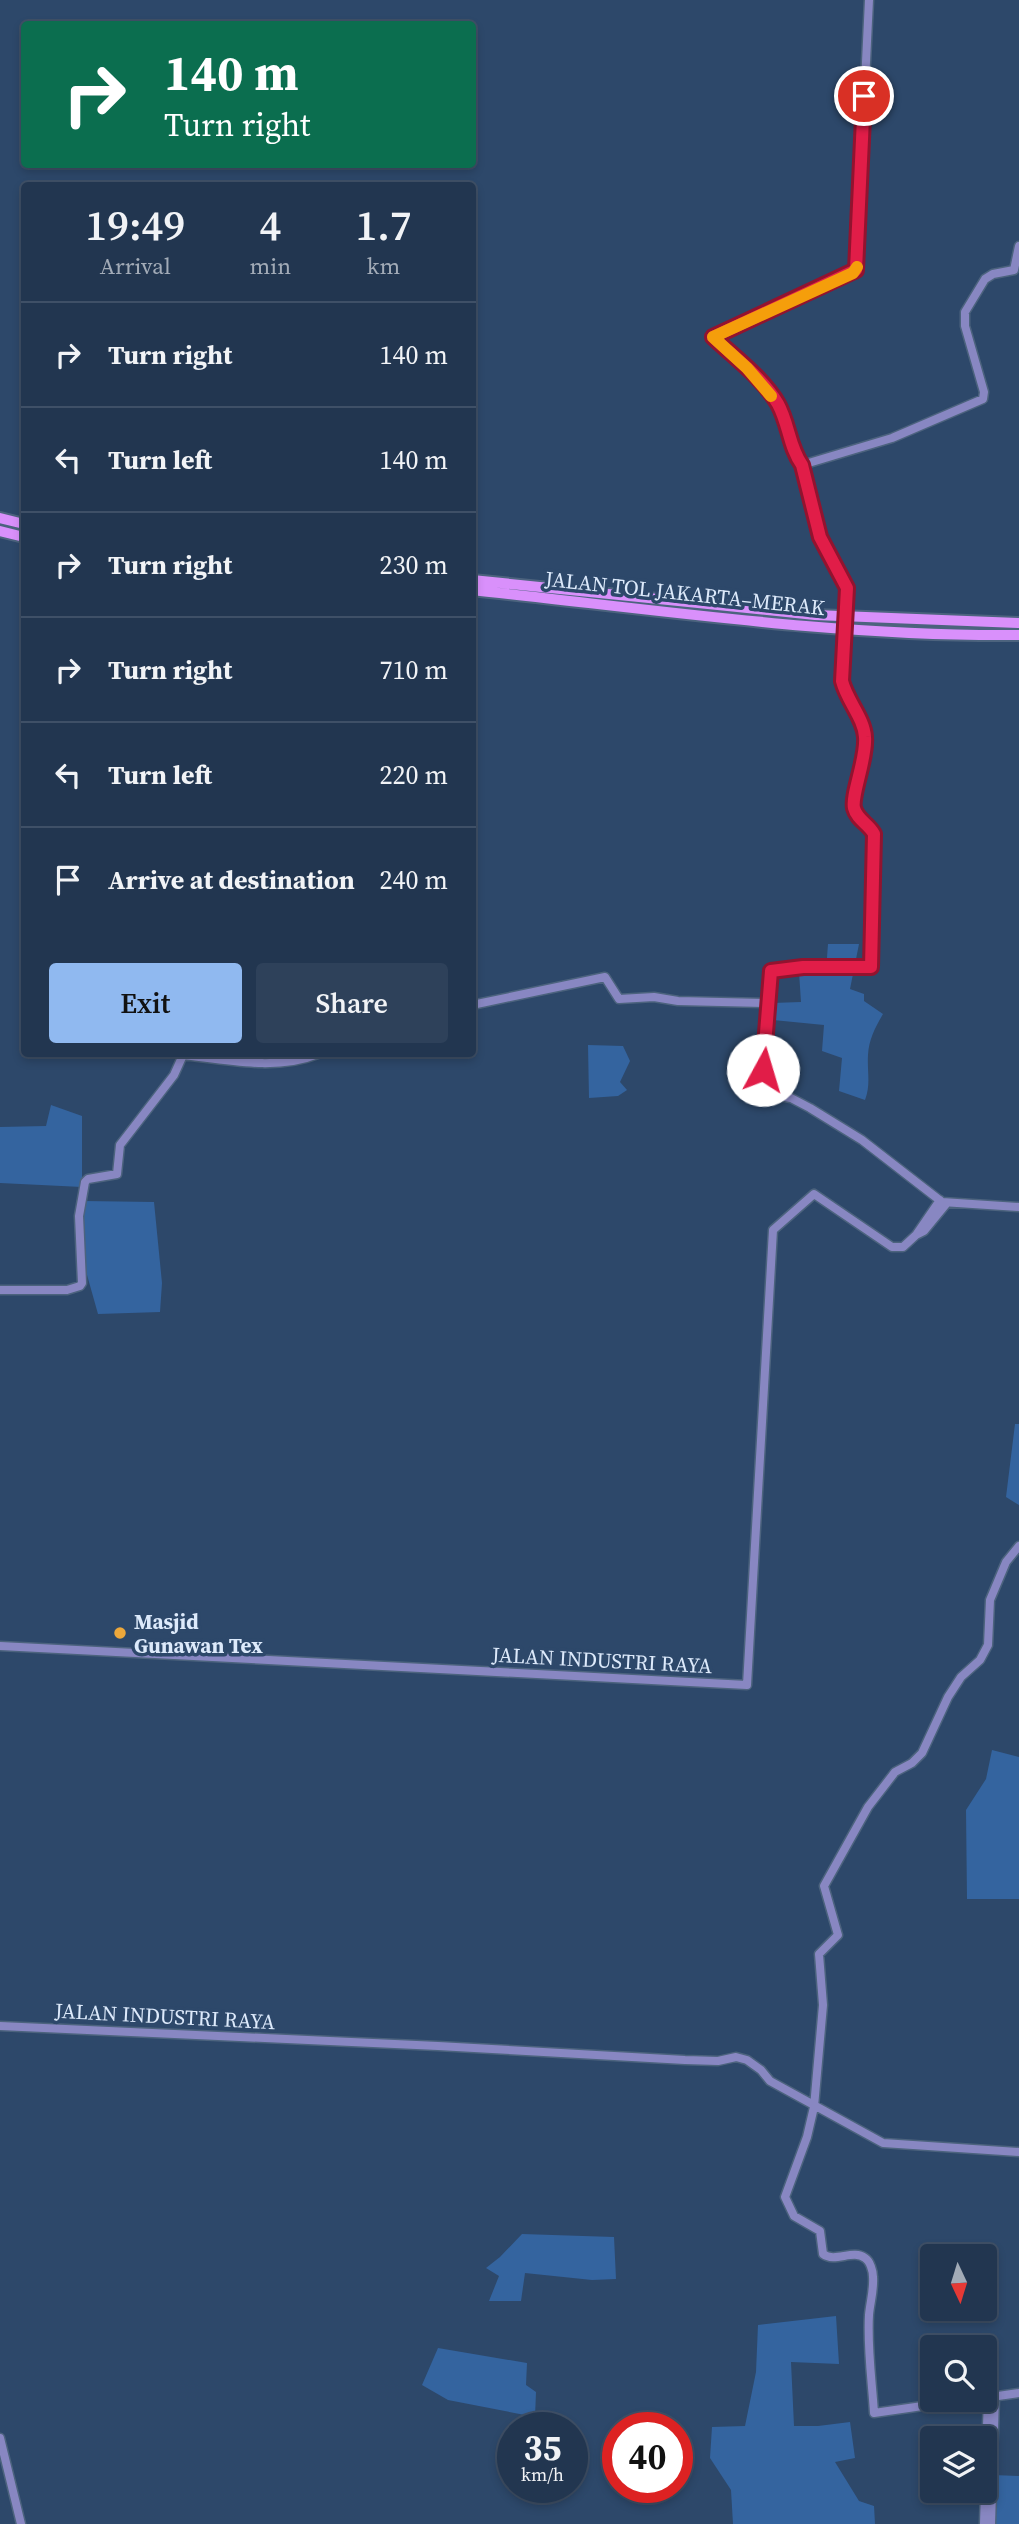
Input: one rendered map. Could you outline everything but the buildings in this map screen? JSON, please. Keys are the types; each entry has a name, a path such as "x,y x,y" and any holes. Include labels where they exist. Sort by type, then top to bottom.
{"highway":[{"path":"0,518 21,523"},
{"path":"0,531 21,536"},
{"name":"JALAN TOL JAKARTA–MERAK","path":"476,580 815,615 1019,623"},
{"name":"JALAN TOL JAKARTA–MERAK","path":"476,590 816,626 1019,635"}],"street":[{"path":"869,0 856,269 853,273 713,337 747,368 782,412 795,456 802,465 820,537 845,582 848,597 842,681 845,694 865,735 864,761 853,805 858,817 874,834 871,966 775,969 770,973 763,1077 765,1092 790,1098 862,1140 943,1202 978,1202 1019,1207"},
{"path":"802,465 892,438 983,399 984,392 965,326 965,312 982,282 989,276 1014,270 1019,246"},
{"path":"476,1004 605,977 619,999 654,997 678,1001 769,1003"},
{"path":"0,1290 68,1290 80,1286 79,1216 85,1182 88,1179 117,1174 120,1145 174,1075 182,1057"},
{"path":"202,1057 248,1062 286,1062 306,1057"},
{"name":"JALAN INDUSTRI RAYA","path":"0,1646 747,1685 774,1230 814,1194 892,1247 903,1247 943,1202"},
{"path":"920,2406 874,2413 869,2316 873,2278 871,2268 867,2260 860,2256 832,2258 823,2254 820,2231 794,2216 785,2197 807,2137 814,2107 823,2005 819,1954 838,1935 824,1886 869,1807 895,1772 912,1763 922,1753 948,1697 961,1676 980,1660 988,1645 991,1596 1006,1562 1019,1546"},
{"name":"JALAN INDUSTRI RAYA","path":"0,2026 438,2046 540,2054 718,2061 736,2057 755,2064 770,2081 814,2107 883,2143 1019,2152"},
{"path":"997,2396 1019,2393"},
{"path":"0,2438 21,2524"},
{"path":"984,2524 986,2503"},
{"path":"988,2503 991,2524"}],"shaded area":[{"path":"828,944 859,944 850,989 864,994 864,1001 883,1014 870,1044 865,1100 839,1091 842,1058 822,1051 824,1025 773,1020 772,1003 801,1002 799,972 826,971"},
{"path":"588,1045 623,1046 630,1061 620,1082 627,1090 618,1096 589,1098"},
{"path":"51,1105 82,1116 82,1187 0,1183 0,1127 46,1126"},
{"path":"83,1201 154,1202 162,1283 160,1312 98,1314 80,1250"},
{"path":"1015,1424 1019,1424 1019,1505 1006,1497"},
{"path":"992,1750 1019,1757 1019,1899 967,1899 966,1810 986,1779"},
{"path":"522,2234 614,2237 616,2279 592,2280 525,2273 521,2301 489,2301 499,2276 486,2268"},
{"path":"836,2316 839,2364 791,2362 794,2426 850,2422 855,2458 835,2462 859,2501 874,2506 875,2524 733,2524 731,2490 710,2458 712,2427 745,2426 756,2372 758,2325"},
{"path":"438,2348 527,2363 526,2385 536,2392 535,2412 509,2412 448,2400 422,2385"},
{"path":"997,2475 1019,2476 1019,2524 991,2524 992,2503 997,2503"}],"slow traffic":[{"path":"771,396 747,368 713,337 853,273 857,267"}],"place":[{"name":"Masjid Gunawan Tex","path":"120,1633"}],"route":[{"path":"763,1070 771,971 803,967 871,967 874,834 858,817 853,805 866,753 864,728 849,703 842,681 847,588 820,537 802,465 795,456 782,412 747,368 713,337 856,270 864,96"}]}
